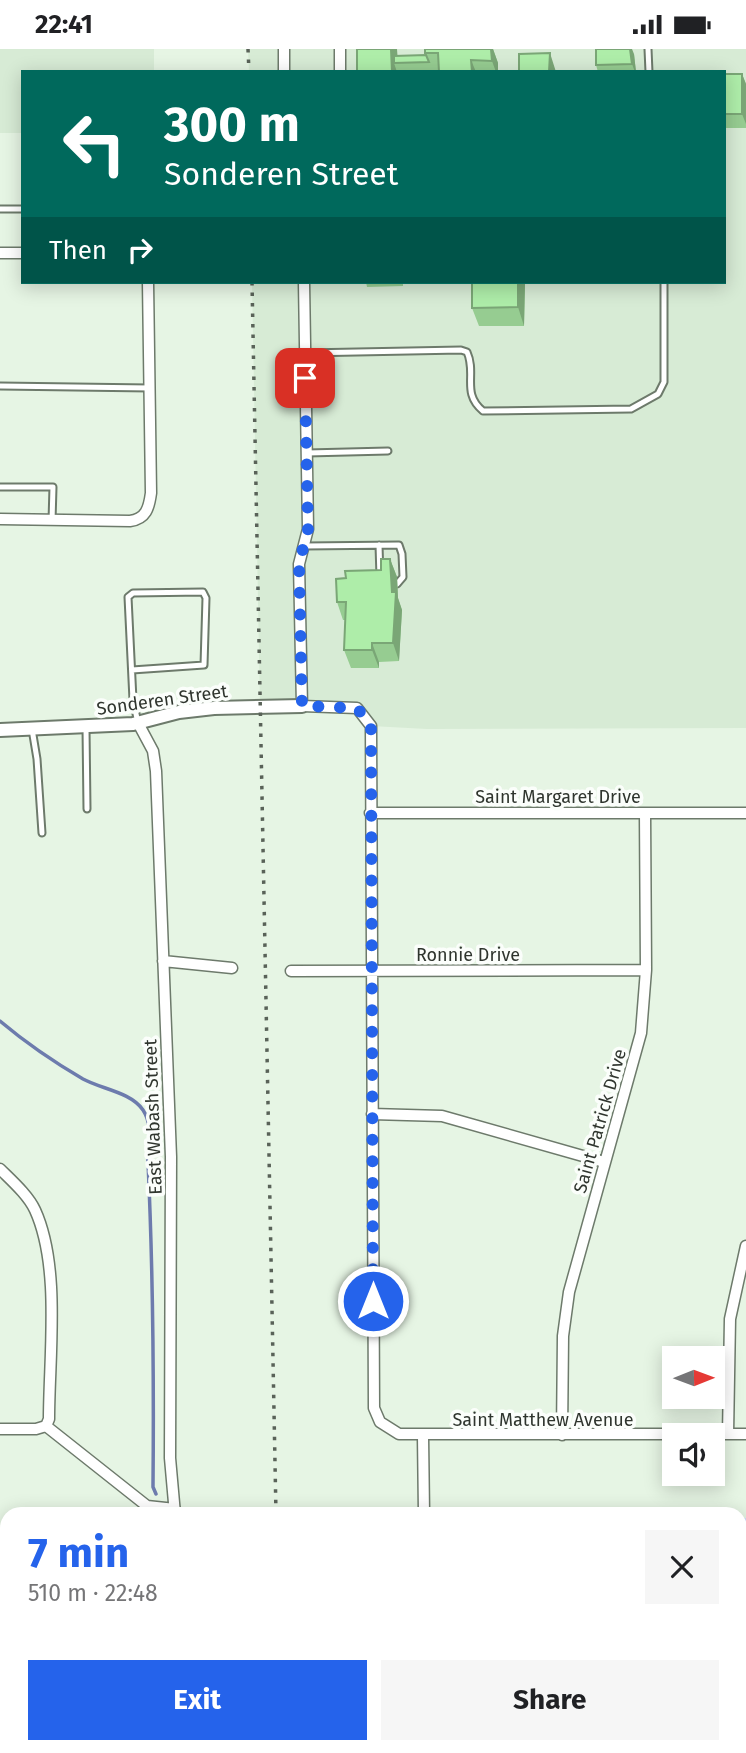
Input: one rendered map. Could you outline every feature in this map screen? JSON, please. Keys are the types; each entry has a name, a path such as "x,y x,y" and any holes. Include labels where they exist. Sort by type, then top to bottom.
{"street":[{"path":"284,49 284,70"},
{"path":"340,49 340,70"},
{"path":"0,253 21,253"},
{"path":"0,519 130,521 142,517 148,508 151,493 148,284"},
{"path":"302,706 299,564 305,546 307,453 304,284"},
{"name":"Sonderen Street","path":"0,730 86,728 138,723 179,712 214,708 348,706 357,708 366,717"},
{"name":"Saint Matthew Avenue","path":"366,717 371,726 374,1408 380,1422 399,1434 423,1436 746,1434"},
{"name":"East Wabash Street","path":"138,723 153,751 156,771 171,1157 170,1458 175,1507"},
{"name":"Saint Margaret Drive","path":"370,813 746,813"},
{"name":"Saint Patrick Drive","path":"562,1435 563,1336 569,1292 641,1033 646,970 645,813"},
{"path":"163,961 232,968"},
{"name":"Ronnie Drive","path":"291,971 646,970"},
{"path":"372,1114 442,1116 604,1162"},
{"path":"0,1170 34,1208 45,1239 49,1287 49,1419 46,1426"},
{"path":"728,1434 730,1319 746,1246"},
{"path":"46,1426 148,1506 153,1507"},
{"path":"0,1429 36,1429 46,1426"},
{"path":"423,1436 424,1507"}],"lane":[{"path":"649,49 649,70"},
{"path":"0,209 21,209"},
{"path":"305,353 461,350 467,352 470,359 469,393 474,404 483,411 631,409 658,394 664,382 664,284"},
{"path":"0,386 150,388"},
{"path":"307,453 388,451"},
{"path":"0,487 53,487 52,521"},
{"path":"379,545 380,577 388,584"},
{"path":"305,546 399,545 403,577 397,584"},
{"path":"132,670 204,665 206,598 203,592 133,593 128,597 132,670 138,723"},
{"path":"86,728 87,809"},
{"path":"32,729 37,759 42,833"}],"shaded area":[{"path":"0,49 154,49 154,70 21,70 21,133 0,133"},
{"path":"248,49 746,49 746,728 427,729 371,726 357,708 260,707 252,284 726,284 726,70 249,70"}],"building":[{"path":"357,49 391,49 392,70 357,70"},
{"path":"425,49 491,49 492,61 471,60 472,70 439,70 438,53 425,53"},
{"path":"596,49 630,49 632,64 596,65"},
{"path":"550,53 549,70 519,70 519,54"},
{"path":"426,55 429,62 394,63 394,56"},
{"path":"726,74 742,74 742,114 726,114"},
{"path":"472,284 518,284 518,307 472,308"},
{"path":"381,559 390,559 392,592 396,592 393,643 372,643 372,650 344,650 346,602 337,602 336,579 346,578 345,571 381,570"}],"waterway":[{"path":"0,1021 40,1052 83,1079 131,1099 146,1116 149,1129 152,1284 153,1487 156,1494"}],"railway":[{"path":"248,49 249,70"},
{"path":"252,284 276,1507"}],"route":[{"path":"305,378 308,529 299,564 302,706 357,708 371,726 373,1301"}]}
